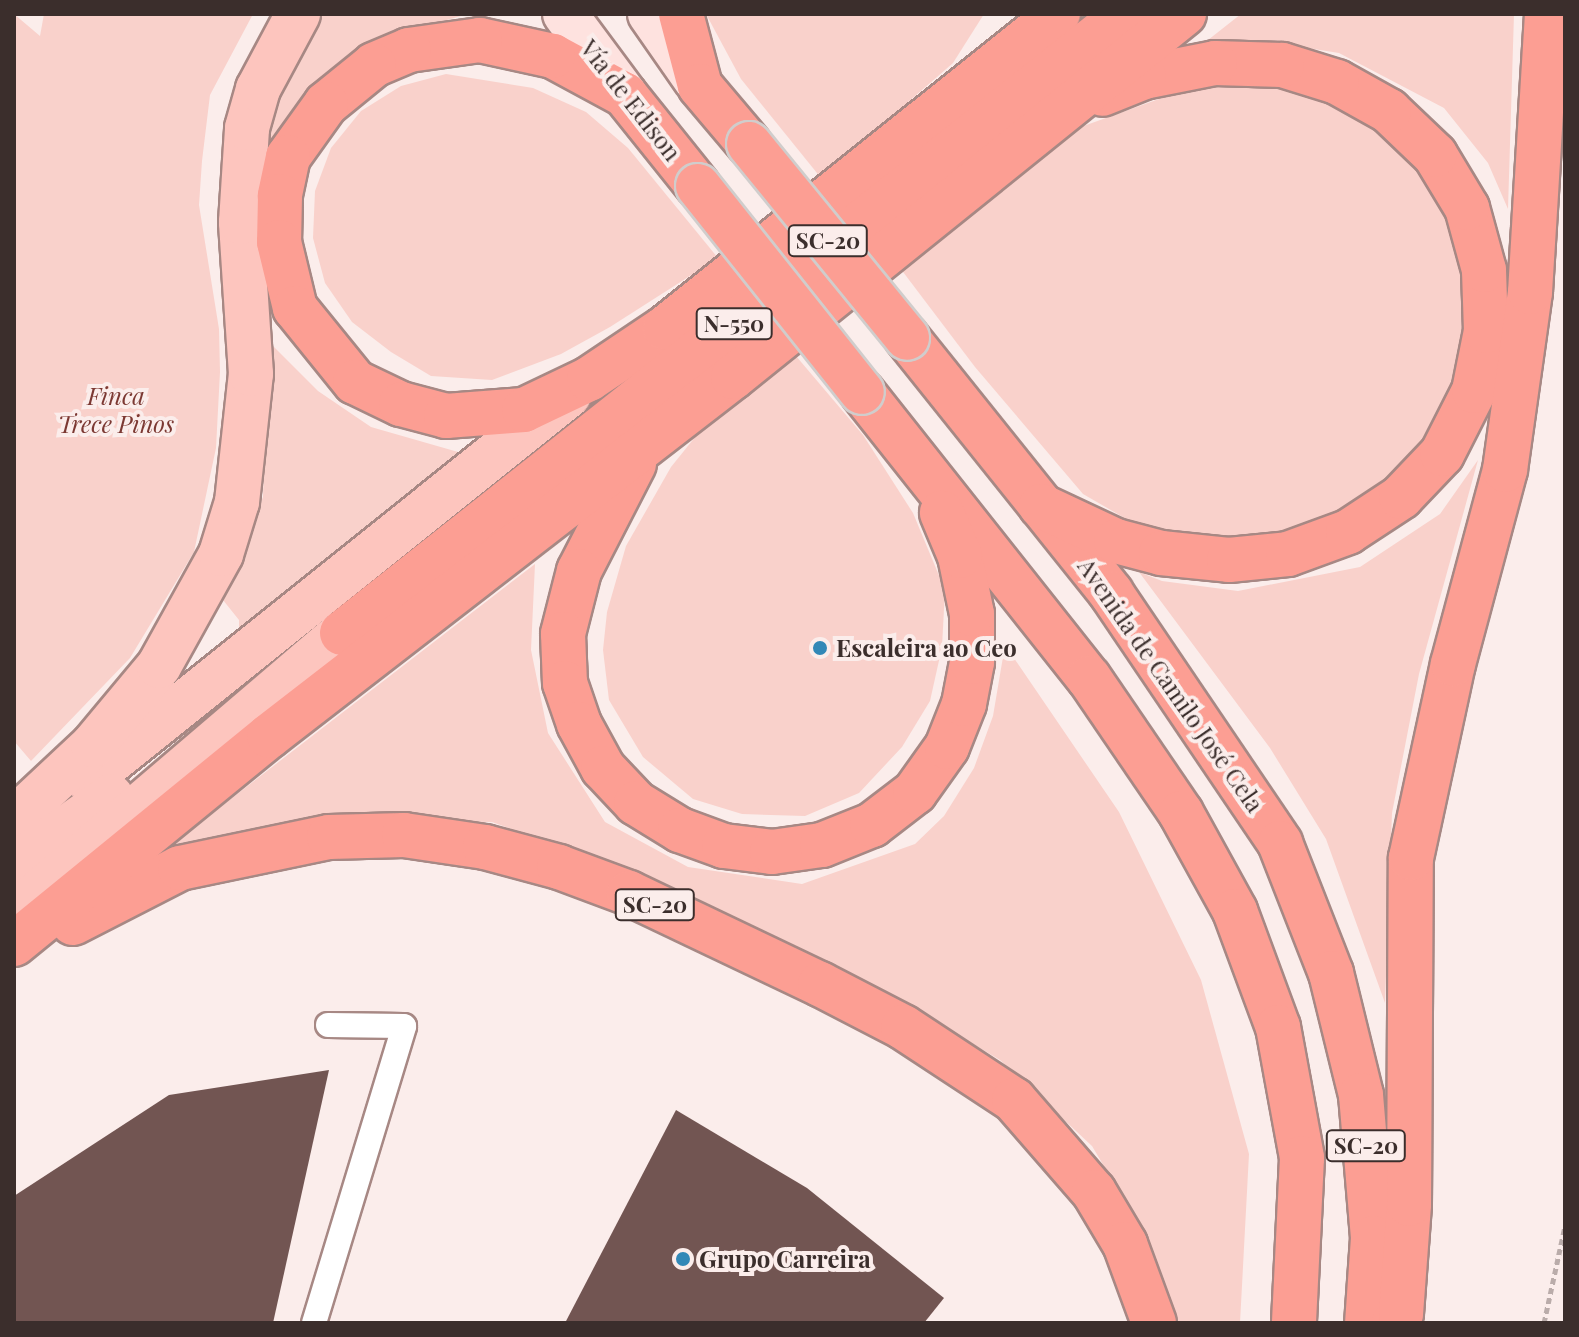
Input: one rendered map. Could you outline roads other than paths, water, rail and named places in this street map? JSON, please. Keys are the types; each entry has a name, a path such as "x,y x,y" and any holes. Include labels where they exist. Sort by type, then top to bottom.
{"highway":[{"path":"681,14 700,86"},
{"path":"954,93 1004,14"},
{"path":"625,95 553,56 480,40 409,50 374,65 306,125 288,157 280,196 279,242 295,308 355,382 401,404 446,416 524,410 589,379 665,328 954,93 1058,14"},
{"name":"N-550","path":"342,633 1125,14"},
{"path":"1071,107 1184,14"},
{"path":"1394,1323 1401,1314 1409,1204 1411,858 1453,664 1505,470 1530,292 1547,14"},
{"path":"1041,506 1116,541 1161,553 1229,560 1288,554 1348,532 1401,497 1442,454 1474,391 1486,331 1484,270 1467,208 1435,155 1389,111 1337,82 1282,65 1215,63 1144,77 1071,107"},
{"name":"Avenida de Camilo José Cela","path":"700,86 907,338 1128,618 1280,843 1331,973 1361,1095 1373,1238 1367,1323"},
{"name":"Vía de Edison","path":"625,95 926,474"},
{"name":"N-550","path":"643,448 1071,107"},
{"path":"643,448 579,571 563,634 565,683 579,724 603,768 636,803 680,830 724,846 772,852 822,845 872,825 915,792 947,747 964,704 972,662 972,614 960,556 926,474"},
{"path":"14,944 269,736 643,448"},
{"name":"SC-20","path":"926,474 1089,678 1181,813 1235,911 1278,1027 1302,1158 1294,1323"},
{"name":"SC-20","path":"14,952 180,868 284,843 404,835 485,847 559,867 629,893 834,991 968,1066 1014,1100 1094,1192 1125,1244 1154,1323"}],"main road":[{"path":"14,819 93,745 159,666 221,554 237,502 251,374 241,222 247,128 258,89 298,14"},
{"name":"Vía de Edison","path":"565,14 625,95"},
{"path":"650,14 700,86"},
{"path":"14,839 589,379"},
{"path":"14,865 342,633"},
{"path":"14,913 342,633"}],"lane":[{"path":"314,1323 404,1026 328,1025"}],"place":[{"name":"Escaleira ao Ceo","path":"820,648"},
{"name":"Grupo Carreira","path":"683,1259"}],"park label":[{"name":"Finca Trece Pinos","path":"116,410"}]}
